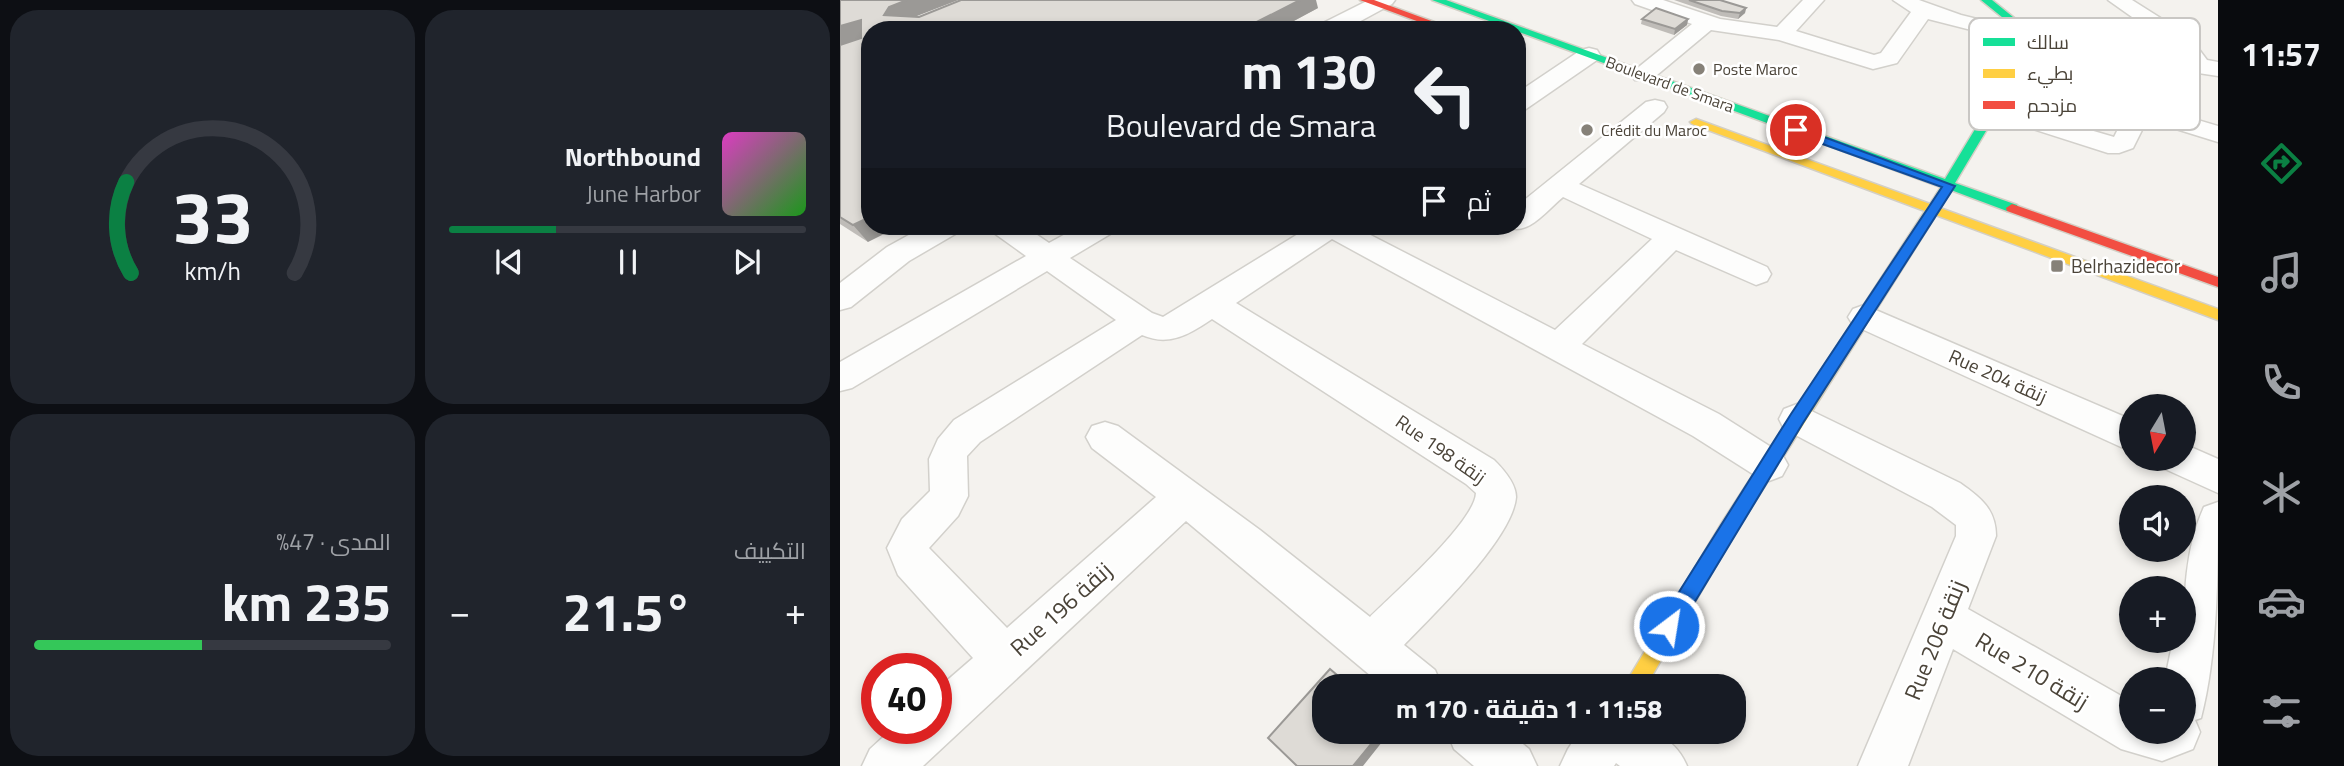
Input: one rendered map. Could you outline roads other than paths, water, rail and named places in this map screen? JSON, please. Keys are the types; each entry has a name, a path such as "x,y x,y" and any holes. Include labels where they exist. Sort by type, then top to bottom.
{"street":[{"name":"Boulevard de Smara","path":"1437,0 1495,21"},
{"path":"1642,0 1708,22 1782,34 1861,60 1880,62 1889,58 1913,5 1969,21"},
{"path":"1782,34 1811,0"},
{"path":"1986,0 2009,18"},
{"path":"2118,0 2146,18"},
{"path":"1342,21 1376,1 1428,21"},
{"path":"1643,75 1708,22"},
{"name":"Boulevard de Smara","path":"1526,32 2218,282"},
{"path":"1526,98 1589,55"},
{"name":"Boulevard de Smara","path":"1541,63 1587,81"},
{"name":"Boulevard de Smara","path":"1659,109 2218,315"},
{"path":"1526,215 1659,109"},
{"path":"2200,129 2218,134"},
{"path":"1641,674 1797,419 1982,130"},
{"path":"2063,130 2115,146 2124,142 2130,130"},
{"path":"1561,186 1756,274"},
{"path":"841,296 898,254 931,235"},
{"path":"1018,235 1148,325 1172,329 1317,235"},
{"path":"840,377 1086,235"},
{"path":"1348,235 1706,425 1769,465"},
{"path":"1559,346 1674,235"},
{"name":"Rue 198 زنقة","path":"1213,304 1450,452 1480,472 1494,487 1496,501 1480,530 1373,645"},
{"name":"Rue 204 زنقة","path":"1864,317 2119,431"},
{"path":"1005,659 913,561 908,548 912,537 948,496 950,488 946,462 958,440 986,417 1148,325"},
{"name":"Rue 206 زنقة","path":"1797,419 1947,495 1970,513 1976,524 1976,536 1883,766"},
{"path":"1105,437 1185,496 1373,645 1406,674"},
{"path":"2196,467 2218,477"},
{"name":"Rue 196 زنقة","path":"952,707 1185,496"},
{"path":"2195,667 2208,629 2218,520"},
{"name":"Rue 210 زنقة","path":"1944,619 2119,722"},
{"path":"887,766 911,744"},
{"path":"1485,744 1512,766"},
{"path":"1585,766 1600,744"},
{"path":"1630,744 1662,766"}],"place":[{"name":"Poste Maroc","path":"1699,69"},
{"name":"Crédit du Maroc","path":"1587,130"},
{"name":"Belrhazidecor","path":"2057,266"}]}
